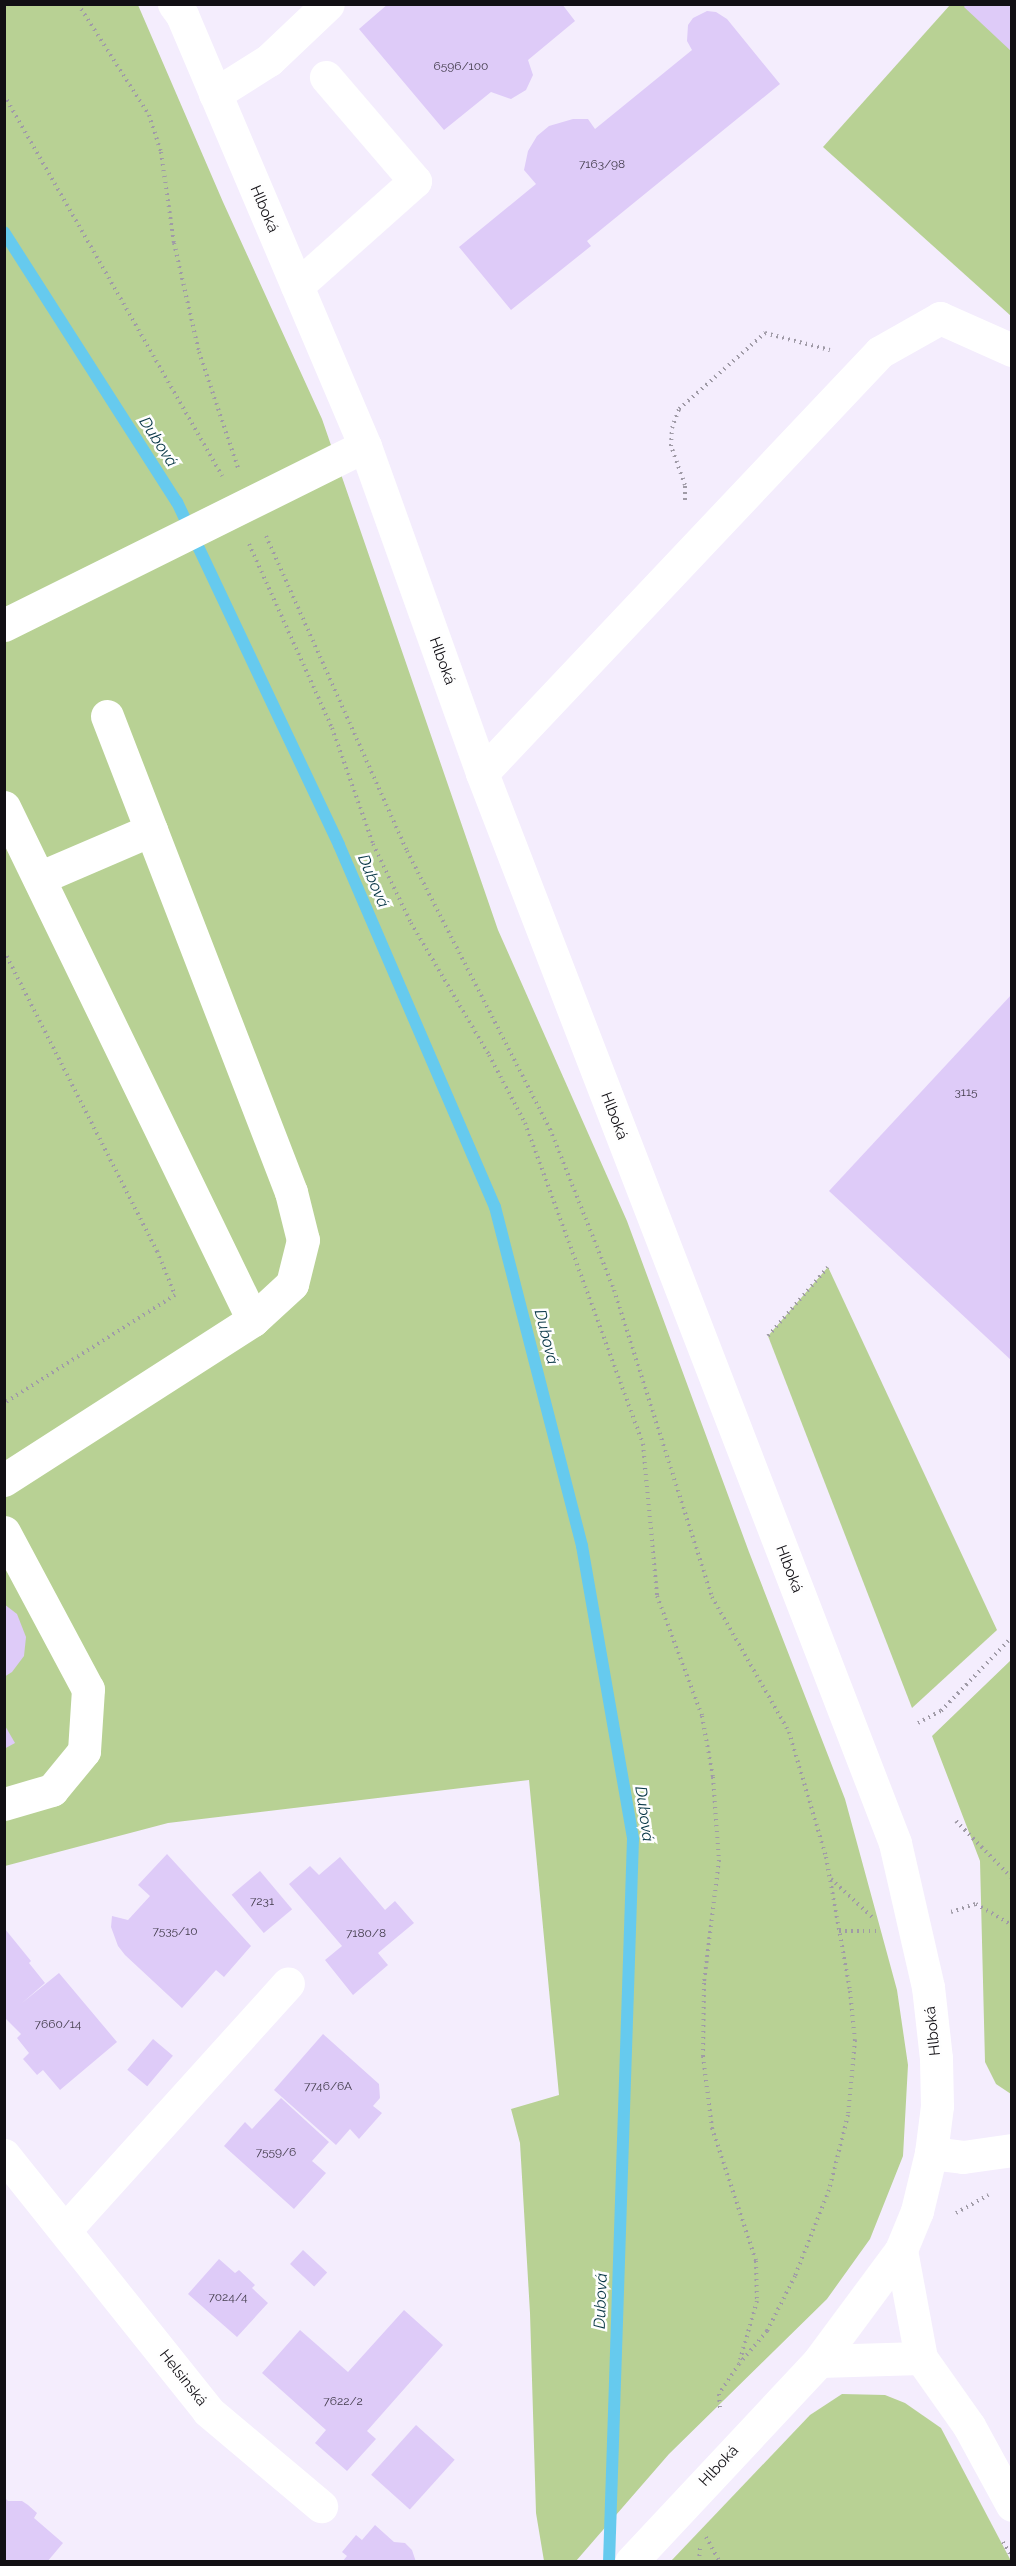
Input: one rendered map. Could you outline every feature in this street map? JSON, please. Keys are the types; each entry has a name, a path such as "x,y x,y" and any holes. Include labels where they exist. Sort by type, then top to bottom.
{"street":[{"name":"Hlboká","path":"174,4 182,15 365,446 482,773 895,1843 928,1987 937,2094 931,2153 917,2211 901,2250 819,2361 631,2562"},
{"path":"215,94 269,60 328,4"},
{"path":"297,286 415,181 326,77"},
{"path":"482,773 880,352 940,318 1011,350"},
{"path":"4,625 365,446"},
{"path":"4,1480 253,1320 292,1284 303,1240 291,1191 107,716"},
{"path":"4,807 253,1320"},
{"path":"39,878 151,830"},
{"path":"4,1532 88,1689 84,1751 52,1790 4,1804"},
{"path":"66,2229 288,1983"},
{"path":"931,2153 963,2157 1011,2150"},
{"name":"Helsinská","path":"4,2155 66,2229 208,2411 321,2506"},
{"path":"901,2250 921,2358 969,2426 1011,2505"},
{"path":"819,2361 921,2358"}],"path":[{"path":"78,4 149,115 161,152 174,243 199,352 250,503 282,567 408,851 550,1129 614,1290 712,1597 789,1732 826,1857 850,1991 855,2040 848,2115 829,2190 795,2276 767,2331 739,2364 719,2394 720,2415"},
{"path":"4,95 224,480"},
{"path":"686,558 685,485 671,446 672,428 679,408 765,333 870,363"},
{"path":"248,542 332,728 374,844 411,923 489,1055 525,1123 643,1444 657,1596 702,1716 712,1777 719,1860 704,1983 703,2056 712,2128 756,2261 757,2301 739,2364"},
{"path":"4,951 157,1251 175,1295 4,1403"},
{"path":"768,1336 828,1267"},
{"path":"918,1723 941,1711 1011,1637"},
{"path":"956,1821 1011,1878"},
{"path":"830,1878 885,1931"},
{"path":"976,1904 1011,1925"},
{"path":"949,2218 973,2201 998,2190"},
{"path":"1001,2538 1011,2558"}],"green space":[{"path":"5,5 138,5 223,202 322,419 498,930 627,1221 749,1552 845,1799 897,1990 908,2065 903,2156 870,2239 827,2299 669,2454 576,2561 544,2561 536,2513 530,2313 520,2143 511,2109 559,2095 529,1780 168,1823 5,1866"},
{"path":"950,5 1011,5 1011,316 823,147"},
{"path":"828,1267 997,1630 912,1708 768,1336"},
{"path":"1011,1660 1011,2094 996,2084 985,2062 980,1861 932,1736"},
{"path":"842,2394 885,2395 905,2403 941,2428 1011,2561 671,2561 810,2415"}],"building":[{"path":"388,4 562,4 575,21 528,60 533,75 526,90 511,99 491,92 444,130 359,29"},
{"path":"966,4 1012,4 1012,52 964,7"},
{"path":"707,11 716,12 727,19 780,84 587,241 591,246 511,310 459,247 536,184 524,170 528,151 537,136 549,126 573,119 588,119 595,129 692,50 687,41 688,25 693,18"},
{"path":"1012,994 1012,1361 829,1191"},
{"path":"4,1604 17,1614 26,1637 24,1656 12,1672 4,1677"},
{"path":"4,1724 15,1743 4,1749"},
{"path":"167,1854 251,1946 224,1977 216,1970 182,2008 125,1955 118,1946 111,1927 112,1916 128,1920 150,1896 138,1885"},
{"path":"340,1857 385,1910 395,1901 414,1923 378,1953 388,1965 353,1995 325,1960 342,1946 289,1884 310,1866 319,1875"},
{"path":"260,1871 292,1909 264,1933 232,1895"},
{"path":"5,1929 31,1961 29,1963 45,1983 22,2003 59,1973 117,2042 60,2090 43,2070 37,2075 23,2059 29,2053 17,2038 21,2034 4,2017"},
{"path":"323,2034 379,2084 380,2098 373,2106 382,2113 359,2139 350,2129 336,2145 274,2090"},
{"path":"153,2039 173,2056 147,2086 127,2070"},
{"path":"281,2098 329,2142 312,2161 326,2173 294,2209 224,2146 245,2122 252,2129"},
{"path":"303,2250 327,2273 314,2286 290,2264"},
{"path":"219,2259 235,2273 239,2270 255,2285 252,2288 268,2303 237,2337 188,2294"},
{"path":"404,2310 443,2345 367,2431 376,2439 347,2471 315,2443 326,2430 262,2373 300,2330 348,2372"},
{"path":"416,2425 455,2460 410,2510 371,2475"},
{"path":"4,2497 8,2501 22,2501 28,2505 37,2513 34,2518 63,2543 47,2562 4,2562"},
{"path":"375,2525 394,2542 405,2543 412,2550 416,2562 342,2562 347,2556 342,2552 356,2535 362,2540"}],"waterway":[{"name":"Dubová","path":"4,232 177,502 339,845 495,1207 582,1546 633,1839 609,2562"}]}
